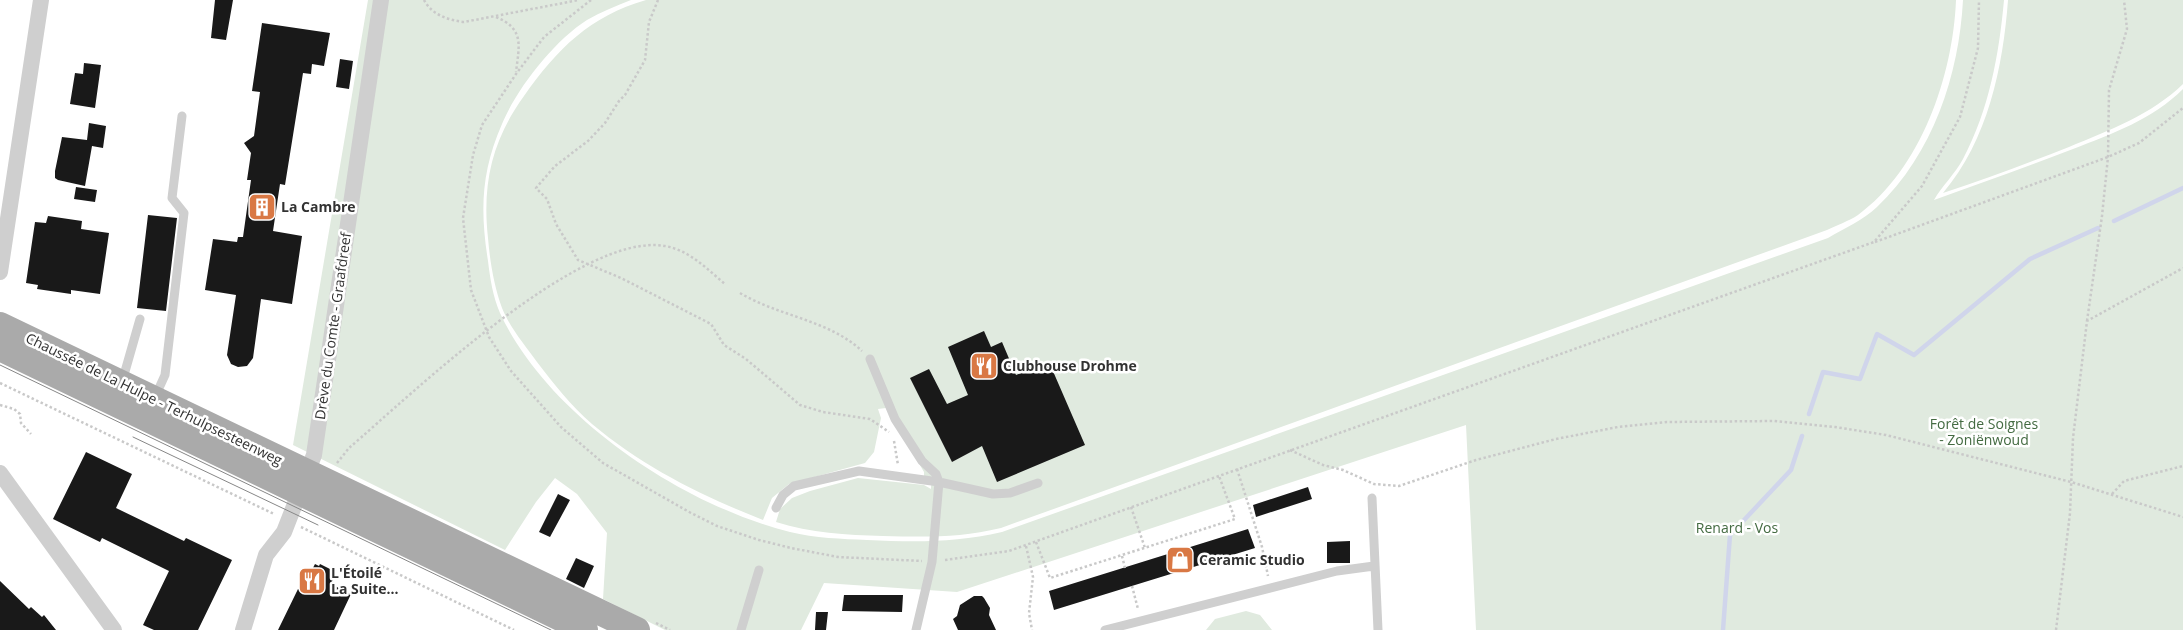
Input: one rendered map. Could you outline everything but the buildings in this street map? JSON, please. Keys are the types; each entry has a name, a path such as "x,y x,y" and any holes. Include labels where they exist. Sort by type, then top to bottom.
{"main road":[{"name":"Chaussée de La Hulpe - Terhulpsesteenweg","path":"0,325 155,398 304,482"},
{"name":"Chaussée de La Hulpe - Terhulpsesteenweg","path":"0,348 304,482"},
{"path":"304,482 586,630"},
{"path":"304,482 637,630"}],"street":[{"path":"0,272 41,0"},
{"name":"Drève du Comte - Graafdreef","path":"243,630 266,555 284,532 314,455 381,0"},
{"path":"0,473 114,630"}],"lane":[{"path":"155,398 165,375 184,212 172,198 182,116"},
{"path":"122,382 140,319"},
{"path":"870,359 895,418 922,461 936,474 939,482 932,562 916,630"},
{"path":"776,508 783,495 794,486 859,470 939,482 993,494 1010,493 1038,483"},
{"path":"1372,498 1378,630"},
{"path":"1105,630 1337,571 1374,566"},
{"path":"741,630 759,570"}],"path":[{"path":"424,0 427,6 438,14 451,20 464,22 579,0"},
{"path":"591,0 544,36 482,125 473,155 463,218 471,290 486,332 511,371 561,427 603,463 691,513 718,526 759,540 838,557 932,562 981,556 1026,545 2108,157 2139,143 2183,108"},
{"path":"658,0 649,22 645,60 625,95 618,101 605,123 588,142 555,166 536,188 547,199 556,224 574,255 587,265 621,278 711,324 724,345 746,358 800,405 823,412 870,419 892,435 900,476"},
{"path":"1874,242 1922,186 1960,118 1978,48 1980,0"},
{"path":"2056,630 2070,513 2073,438 2108,157 2109,90 2127,29 2124,0"},
{"path":"496,17 506,21 515,29 517,34 519,47 516,74"},
{"path":"333,469 349,448 486,332 516,308 564,276 587,265 622,250 654,245 666,246 690,256 726,284"},
{"path":"2087,321 2183,268"},
{"path":"740,293 772,310 827,329 857,346 870,359"},
{"path":"0,383 268,512"},
{"path":"0,405 14,409 20,414 21,423 31,434"},
{"path":"1290,450 1374,484 1399,486 1476,460 1556,439 1618,427 1667,422 1774,421 1827,426 1886,435 2071,482 2183,517"},
{"path":"2111,494 2124,482 2183,466"},
{"path":"1237,469 1262,547 1271,587"},
{"path":"1036,541 1050,578 1235,519 1219,476"},
{"path":"1131,507 1145,548"},
{"path":"331,541 514,630"},
{"path":"1026,545 1034,576 1029,613 1032,630"},
{"path":"1122,556 1125,568"},
{"path":"1132,586 1142,620"}],"green space":[{"name":"Forêt de Soignes - Zoniënwoud","path":"368,0 631,0 587,20 562,40 527,81 502,124 486,175 483,208 485,242 490,274 500,313 522,351 550,387 584,420 622,451 663,478 706,501 748,519 790,532 838,539 918,541 951,540 1002,532 1828,238 1872,212 1897,186 1914,163 1940,112 1949,84 1956,57 1963,0 2004,0 1996,62 1980,121 1963,159 1934,200 2056,156 2131,125 2159,109 2183,89 2183,630 1476,630 1466,425 957,592 824,583 801,630 665,630 603,599 607,533 577,494 555,478 536,502 505,550 293,445"},
{"path":"646,0 1956,0 1954,29 1948,59 1930,119 1916,147 1899,173 1880,196 1851,219 1827,230 1001,528 957,535 913,537 829,533 802,529 776,522 780,509 792,498 858,478 924,485 931,489 931,481 924,476 924,472 886,408 878,409 881,418 874,452 865,463 789,484 772,498 763,520 718,501 652,467 592,424 577,410 543,370 505,315 499,300 493,274 487,218 488,181 497,146 504,129 536,79 576,36 608,15"},
{"path":"2008,0 2183,0 2183,84 2157,105 2115,128 1991,177 1943,193 1959,172 1982,126 1997,77 2006,25"},
{"path":"1246,611 1260,615 1272,630 1206,630 1215,619"}],"waterway":[{"path":"2114,221 2183,188"},
{"path":"1809,414 1823,372 1860,379 1877,334 1914,355 2030,259 2098,228"},
{"path":"1723,630 1730,535 1791,470 1802,436"}],"tram line":[{"path":"0,365 551,630"},
{"path":"133,437 318,525"}],"place":[{"name":"La Cambre","path":"262,207"},
{"name":"Clubhouse Drohme","path":"984,366"},
{"name":"Ceramic Studio","path":"1180,560"},
{"name":"L'Étoilé La Suite...","path":"312,581"}],"park label":[{"name":"Renard - Vos","path":"1737,528"}]}
